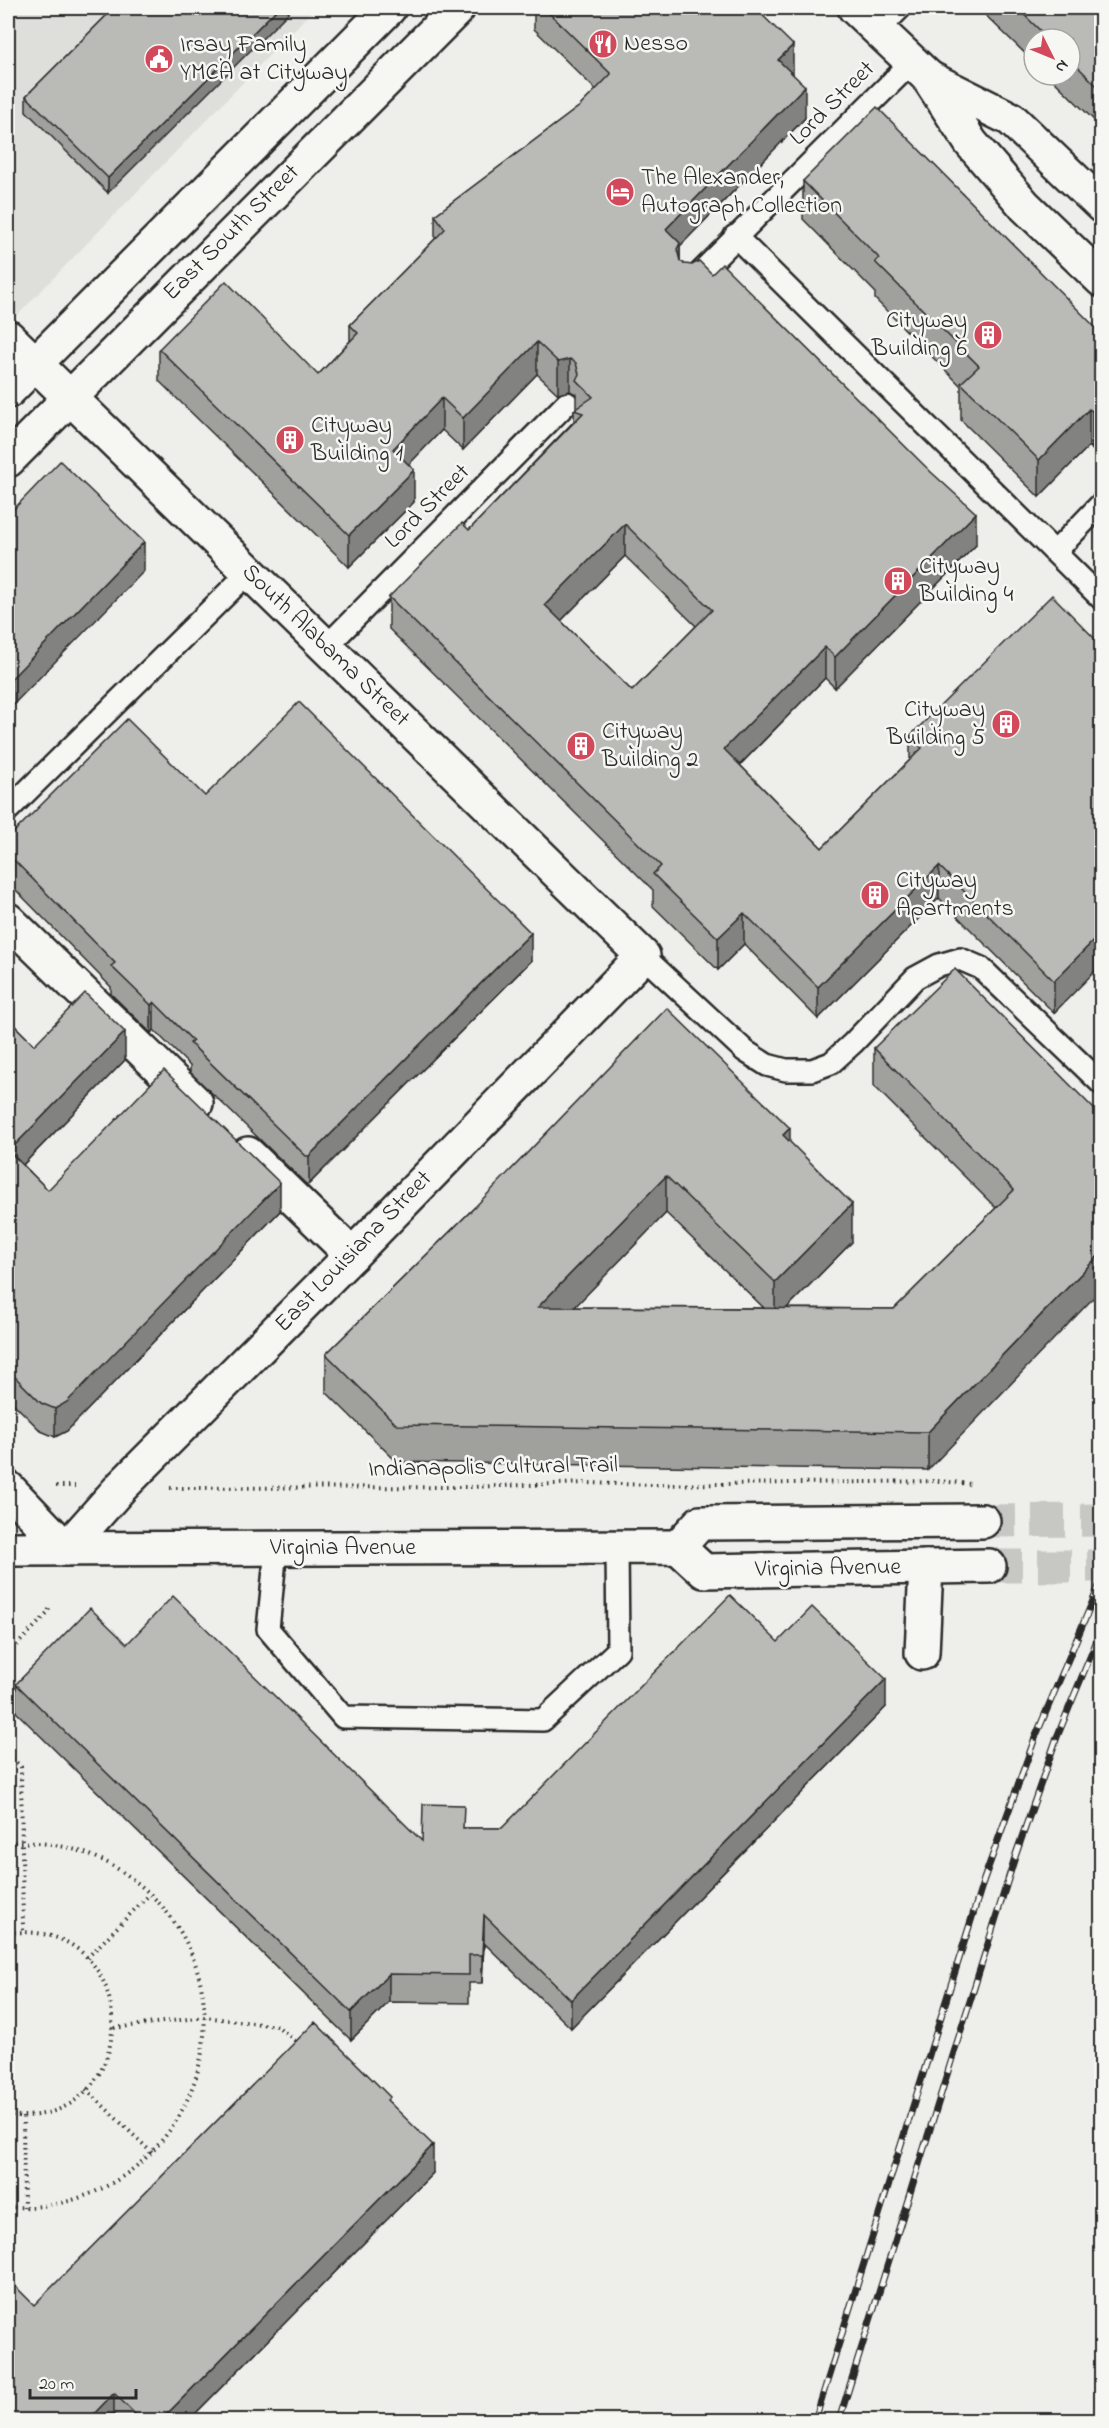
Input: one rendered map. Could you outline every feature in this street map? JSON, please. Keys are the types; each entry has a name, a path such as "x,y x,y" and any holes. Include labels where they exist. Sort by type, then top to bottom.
{"street":[{"name":"East South Street","path":"8,391 389,8"},
{"name":"East South Street","path":"8,460 458,8"},
{"path":"855,8 889,19 920,70 971,143 1025,206 1101,280"},
{"path":"920,70 1011,119 1101,206"},
{"name":"South Alabama Street","path":"8,336 642,956"},
{"path":"8,920 352,1255"},
{"name":"East Louisiana Street","path":"66,1549 122,1486 352,1255 642,956"},
{"path":"8,1488 66,1549"},
{"name":"Virginia Avenue","path":"678,1547 700,1523 983,1521"},
{"name":"Virginia Avenue","path":"8,1549 678,1547 704,1572 989,1566"},
{"path":"922,1653 926,1567"}],"lane":[{"name":"Lord Street","path":"689,284 735,236 920,70"},
{"path":"735,236 1101,599"},
{"name":"Lord Street","path":"326,647 567,403"},
{"path":"1054,552 1101,503"},
{"path":"8,810 249,572"},
{"path":"642,956 745,1051 767,1065 786,1070 812,1070 831,1063 915,978 939,965 960,959 981,968 1101,1084"},
{"path":"276,1548 268,1629 343,1717 543,1720 618,1650 617,1548"}],"path":[{"name":"Indianapolis Cultural Trail","path":"53,1486 469,1487 586,1483 653,1485 938,1481 979,1484"},
{"path":"8,1654 49,1610"},
{"path":"8,1754 21,1767 23,1931"},
{"path":"8,1843 22,1841 43,1843 82,1851 118,1869 150,1894 179,1930 189,1950 197,1971 205,2017 203,2047 197,2076 186,2104 176,2121 152,2152 122,2177 80,2198 53,2206 8,2207"},
{"path":"87,1958 150,1894"},
{"path":"8,1933 23,1931 47,1934 68,1944 87,1958 99,1973 108,1990 113,2009 114,2028 110,2050 100,2071 86,2089 68,2104 46,2113 23,2117 8,2115"},
{"path":"114,2028 205,2017 277,2026 302,2046"},
{"path":"86,2089 152,2152"},
{"path":"23,2117 24,2208"}],"shaded area":[{"path":"8,8 315,8 8,325"}],"building":[{"name":"Irsay Family YMCA at Cityway","path":"114,8 278,8 108,178 26,96"},
{"path":"544,8 755,8 793,45 778,60 805,86 666,229 680,243 677,249 680,261 692,265 699,261 712,274 722,264 931,472 976,513 835,657 825,647 724,749 822,848 922,748 910,736 1052,595 1101,645 1101,933 1054,981 939,866 818,987 744,913 718,938 653,874 661,866 389,597 462,523 469,530 583,413 574,410 593,397 576,380 579,374 576,363 570,359 558,362 537,342 463,418 442,398 393,449 414,470 349,535 159,349 226,281 318,375 358,333 350,325 445,229 435,215 580,106 611,74","holes":["625,524 712,610 632,691 545,605"]},
{"path":"1017,8 1101,8 1101,90 1082,71 1082,27 1037,27"},
{"name":"Cityway Building 6","path":"877,107 1101,333 1101,402 1092,411 1089,409 1039,460 961,383 979,366 875,262 879,258 803,181"},
{"path":"60,461 144,542 8,682 8,515"},
{"path":"299,702 531,933 309,1156 306,1156 190,1043 193,1041 154,1002 151,1005 111,966 115,963 8,854 8,838 127,719 205,796"},
{"path":"955,969 1101,1116 1101,1253 928,1432 397,1425 326,1354 475,1207 667,1008 790,1128 783,1135 852,1204 775,1282 666,1176 538,1307 894,1309 1014,1190 874,1048"},
{"path":"85,993 125,1032 9,1151 48,1190 164,1070 280,1183 67,1402 55,1409 41,1403 8,1370 8,1019 34,1045"},
{"path":"730,1595 778,1642 812,1607 886,1679 571,2000 484,1915 482,1955 469,1955 469,1975 389,1974 351,2012 16,1684 90,1608 127,1644 173,1596 422,1841 423,1804 464,1805 463,1828 502,1828"},
{"path":"315,2022 390,2097 387,2100 433,2145 160,2421 142,2421 114,2393 87,2421 8,2421 8,2279 34,2305"}],"tunnel":[{"path":"983,1521 1102,1520"},
{"path":"989,1566 1102,1566"}],"railway":[{"path":"815,2420 984,1879 1035,1738 1102,1579"},
{"path":"839,2420 1016,1854 1057,1737 1102,1628"}],"place":[{"name":"Nesso","path":"603,44"},
{"name":"Irsay Family YMCA at Cityway","path":"159,59"},
{"name":"The Alexander, Autograph Collection","path":"620,192"},
{"name":"Cityway Building 6","path":"988,335"},
{"name":"Cityway Building 1","path":"290,440"},
{"name":"Cityway Building 4","path":"898,581"},
{"name":"Cityway Building 5","path":"1006,724"},
{"name":"Cityway Building 2","path":"581,746"},
{"name":"Cityway Apartments","path":"875,895"}]}
